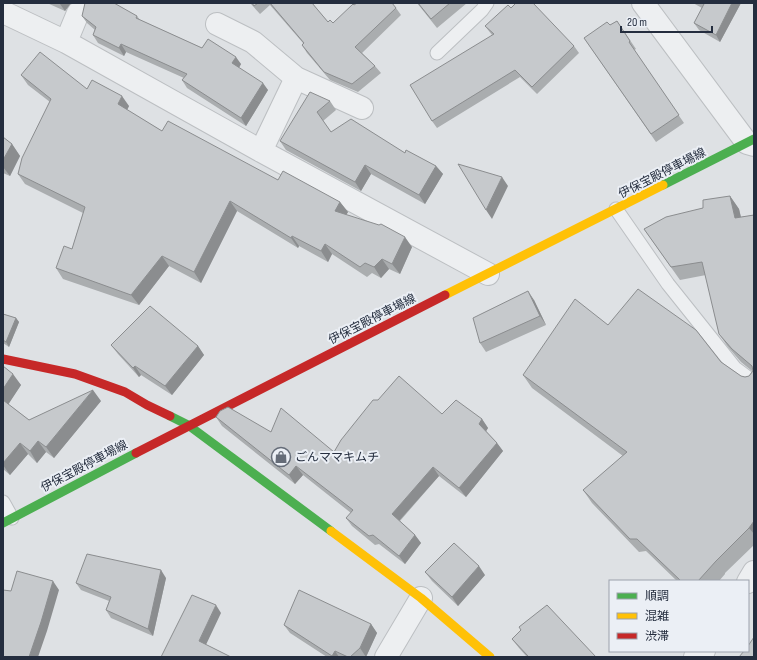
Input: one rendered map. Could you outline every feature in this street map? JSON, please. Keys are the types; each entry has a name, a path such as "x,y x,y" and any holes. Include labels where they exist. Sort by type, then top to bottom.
{"main road":[{"name":"伊保宝殿停車場線","path":"8,520 188,425 616,209 752,143"},
{"path":"3,359 75,374 125,392 147,405 188,425 421,598 490,657"}],"street":[{"path":"643,3 752,143"},
{"path":"3,12 66,42 261,151 488,274"},
{"path":"66,42 78,13"},
{"path":"216,24 253,42 296,78 362,108"},
{"path":"261,151 296,78"},
{"path":"386,657 421,598"}],"lane":[{"path":"437,52 482,10 487,3"},
{"path":"616,209 668,284 735,368 754,382"},
{"path":"3,502 8,520"}],"building":[{"path":"85,3 114,3 137,16 136,18 202,48 208,39 236,57 232,63 263,83 241,118 182,80 187,74 121,44 119,48 93,35 96,27 82,16"},
{"path":"270,3 312,3 328,22 330,20 333,23 353,4 354,5 357,3 392,3 396,8 355,47 375,66 352,84 324,72 302,45 304,43"},
{"path":"418,3 450,3 431,19"},
{"path":"516,3 533,3 574,46 532,87 515,70 432,121 410,85 494,34 485,26 508,5 511,8"},
{"path":"701,3 732,3 716,35 694,23 704,4"},
{"path":"617,21 630,41 629,42 679,115 651,134 584,38 607,22 610,25"},
{"path":"40,52 87,89 92,80 122,96 118,104 162,131 168,121 278,180 283,171 340,202 335,211 379,225 381,224 405,237 392,264 382,259 374,267 365,263 360,267 325,244 321,251 292,236 291,238 230,201 194,272 162,256 131,295 56,268 64,246 72,249 85,207 18,174 22,158 51,99 21,75"},
{"path":"310,92 330,101 317,112 331,132 351,119 405,153 406,150 436,166 419,195 365,165 355,182 280,141"},
{"path":"3,137 12,144 3,160"},
{"path":"458,164 502,177 486,210"},
{"path":"730,196 735,218 754,215 754,521 699,580 680,580 637,539 630,539 583,490 627,452 523,375 575,299 608,325 638,289 696,330 721,362 741,376 749,376 753,371 752,366 732,349 719,334 702,262 671,267 644,229 666,217 703,208 703,200"},
{"path":"528,291 540,316 480,343 473,318"},
{"path":"150,306 198,346 165,386 135,366 133,368 111,345"},
{"path":"3,314 16,318 6,342 3,340"},
{"path":"3,366 13,374 3,389"},
{"path":"399,376 442,414 456,400 482,419 479,424 497,443 459,488 433,467 392,514 415,535 399,556 373,535 369,536 346,518 353,510 296,466 289,475 216,417 220,411 228,407 271,432 281,408 334,452 341,440 373,400 378,400"},
{"path":"93,390 46,447 38,441 30,451 20,443 3,463 3,400 29,420"},
{"path":"454,543 479,566 452,597 425,572"},
{"path":"87,554 161,570 148,629 106,610 111,597 76,583"},
{"path":"17,571 53,581 29,657 3,657 3,590 11,591"},
{"path":"299,590 371,624 360,648 350,657 335,651 332,656 284,625"},
{"path":"192,595 216,605 199,641 231,657 161,657"},
{"path":"547,605 596,657 527,657 528,656 512,639 521,630 519,627"},
{"path":"754,637 754,657 739,657 743,652 749,652 749,644"}],"traffic: fast":[{"path":"663,185 754,139"},
{"path":"170,416 188,425 331,531"},
{"path":"3,523 136,453"}],"traffic: slow":[{"path":"445,295 663,185"},
{"path":"331,531 421,598 490,657"}],"traffic: jam":[{"path":"136,453 445,295"},
{"path":"3,359 75,374 125,392 170,416"}],"place":[{"name":"ごんママキムチ","path":"281,457"}]}
